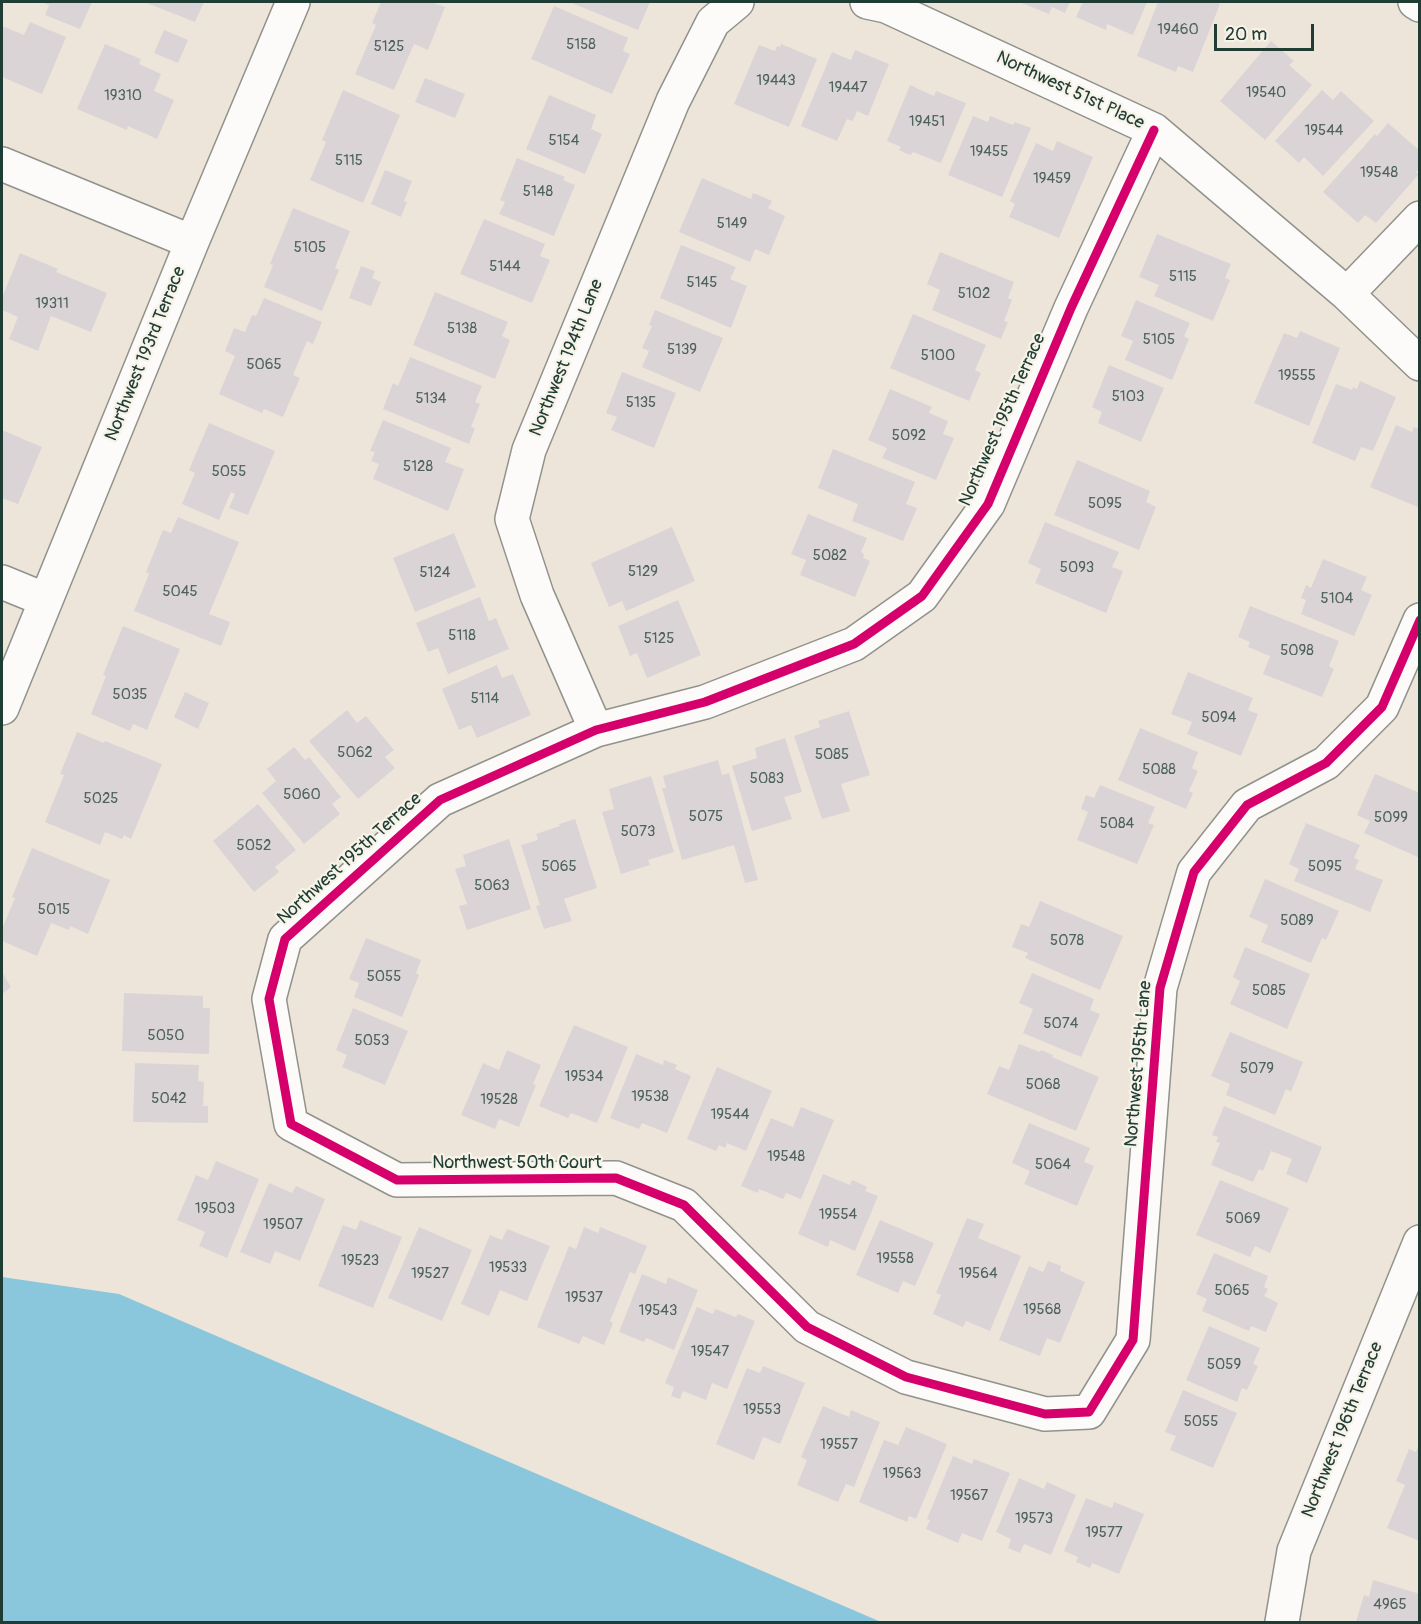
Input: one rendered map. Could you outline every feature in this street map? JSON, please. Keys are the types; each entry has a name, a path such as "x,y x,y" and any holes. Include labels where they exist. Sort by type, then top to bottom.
{"street":[{"name":"Northwest 193rd Terrace","path":"2,708 192,242 293,2"},
{"name":"Northwest 194th Lane","path":"596,730 537,595 512,519 529,450 673,101 712,22 736,2"},
{"path":"1416,2 1419,5"},
{"name":"Northwest 51st Place","path":"880,3 1154,130 1347,294"},
{"name":"Northwest 195th Terrace","path":"291,1124 269,999 285,939 440,800 596,730 705,702 854,644 922,596 987,504 1071,308 1154,130"},
{"path":"2,164 192,242"},
{"path":"1419,218 1347,294 1419,364"},
{"path":"2,582 46,600"},
{"name":"Northwest 195th Lane","path":"1045,1414 1089,1412 1132,1340 1160,988 1194,872 1247,805 1326,763 1383,707 1419,620"},
{"name":"Northwest 50th Court","path":"291,1124 397,1180 616,1178 684,1205 807,1327 906,1377 1045,1414"},
{"name":"Northwest 196th Terrace","path":"1282,1623 1294,1551 1419,1242"}],"water":[{"path":"2,1277 119,1294 881,1622 2,1622"}],"building":[{"path":"41,2 92,2 80,29 45,15 49,5"},
{"path":"144,2 204,2 195,22"},
{"path":"381,2 431,2 445,7 428,50 414,44 394,90 355,74 376,25 372,23"},
{"path":"569,2 650,2 638,30"},
{"path":"1019,2 1070,2 1065,13 1052,7 1049,14"},
{"path":"1083,2 1147,2 1133,35 1107,24 1106,30 1076,17"},
{"path":"1158,2 1214,2 1220,4 1193,72 1178,66 1176,72 1137,56"},
{"path":"554,6 628,38 623,51 630,54 612,94 531,59"},
{"path":"30,22 66,37 42,94 2,77 2,26 24,35"},
{"path":"164,30 188,40 178,63 154,53"},
{"path":"1271,41 1294,61 1289,65 1312,85 1265,140 1220,101"},
{"path":"105,44 141,59 139,64 161,74 154,91 174,100 157,139 128,126 127,130 77,109"},
{"path":"781,44 817,59 789,127 734,104 759,45 775,51"},
{"path":"855,50 889,64 868,116 857,111 853,121 847,119 837,141 801,126 832,52 851,60"},
{"path":"425,78 465,94 455,118 415,102"},
{"path":"910,85 934,96 936,91 966,103 941,163 913,152 911,155 905,153 899,150 901,147 887,141"},
{"path":"343,90 400,115 363,203 310,180 326,142 322,140"},
{"path":"1322,90 1333,100 1341,91 1374,121 1323,176 1304,157 1299,163 1275,141"},
{"path":"549,95 596,115 591,129 602,134 585,174 526,149"},
{"path":"973,116 988,122 990,116 1013,125 1015,122 1031,128 1002,197 948,175"},
{"path":"1388,123 1420,151 1420,168 1416,172 1419,174 1376,223 1365,215 1358,223 1323,192 1375,134 1377,136"},
{"path":"1057,141 1093,157 1059,238 1009,217 1015,204 1010,201 1036,143 1053,151"},
{"path":"517,158 565,177 563,180 575,185 554,236 499,214 505,202 500,200"},
{"path":"385,170 412,181 404,201 407,202 401,217 371,204"},
{"path":"702,178 751,199 753,193 772,201 768,208 785,216 769,255 755,249 750,262 679,232"},
{"path":"293,208 350,231 335,268 339,270 322,311 264,287 273,265 270,264"},
{"path":"484,219 545,244 540,256 550,260 532,303 460,274"},
{"path":"1157,234 1231,264 1225,278 1230,280 1213,321 1154,296 1159,285 1139,277"},
{"path":"681,245 736,267 730,279 747,286 731,328 660,298"},
{"path":"940,252 1014,282 1008,298 1012,300 1004,321 1008,322 1001,339 932,310 940,290 927,284"},
{"path":"20,253 58,269 56,272 107,293 91,332 51,316 38,351 9,339 18,317 2,310 2,298"},
{"path":"361,266 375,271 372,278 381,282 371,306 349,298"},
{"path":"435,292 508,322 502,336 510,340 495,379 413,345"},
{"path":"264,298 322,322 313,344 307,341 293,375 300,378 283,417 264,409 262,413 219,394 235,356 225,351 234,328 245,332 252,315 256,316"},
{"path":"1136,300 1190,323 1184,336 1189,339 1172,380 1125,360 1133,341 1121,336"},
{"path":"655,310 723,338 700,392 642,367 649,351 642,348 652,326 649,325"},
{"path":"913,314 986,345 975,370 981,373 969,401 890,368"},
{"path":"1300,331 1340,348 1309,426 1254,403 1284,333 1297,338"},
{"path":"410,357 482,386 475,402 480,404 471,427 475,428 469,444 383,409 393,383 398,386"},
{"path":"1109,365 1164,388 1141,442 1098,423 1102,412 1092,407"},
{"path":"622,372 676,393 654,448 611,430 617,417 606,413"},
{"path":"1360,381 1396,397 1373,451 1361,447 1355,461 1312,443 1336,384 1352,390 1353,387 1357,389"},
{"path":"890,389 932,407 929,413 948,421 943,434 954,438 936,480 882,458 887,448 868,440"},
{"path":"383,420 451,448 445,462 464,469 448,511 373,479 379,464 371,461 375,452 370,451"},
{"path":"209,423 275,451 248,515 229,508 235,494 231,492 219,520 182,504 195,473 189,470"},
{"path":"1396,425 1412,432 1414,427 1420,429 1420,508 1370,487"},
{"path":"2,430 42,447 18,504 2,498"},
{"path":"833,449 915,482 906,504 917,508 903,541 852,521 858,504 818,488"},
{"path":"1077,460 1150,491 1146,502 1156,507 1139,550 1054,515"},
{"path":"808,514 867,538 861,552 864,554 863,558 870,561 855,597 800,575 806,560 791,554"},
{"path":"178,517 239,542 209,614 230,622 221,646 134,611 149,574 146,572 163,530 171,533"},
{"path":"1045,522 1119,552 1112,567 1123,571 1106,613 1035,583 1041,569 1028,563"},
{"path":"672,527 695,581 626,611 622,601 609,607 591,563"},
{"path":"454,533 476,587 415,612 393,558"},
{"path":"1323,559 1367,577 1361,590 1372,595 1354,636 1301,614 1306,600 1301,598 1306,585 1311,588"},
{"path":"480,597 489,621 496,618 509,649 448,674 438,648 428,652 416,623"},
{"path":"678,600 701,655 647,678 637,653 630,656 618,626"},
{"path":"1250,606 1339,641 1329,666 1334,669 1322,697 1263,674 1270,656 1248,647 1250,642 1238,637"},
{"path":"123,626 180,649 147,730 133,724 130,731 91,714 106,676 103,675"},
{"path":"497,665 502,678 513,674 531,715 477,738 471,725 459,730 442,689"},
{"path":"1188,672 1253,698 1248,710 1258,714 1241,756 1187,734 1192,722 1171,714"},
{"path":"185,692 209,703 198,729 174,717"},
{"path":"347,710 357,723 366,716 394,750 385,757 395,768 358,799 309,741"},
{"path":"849,711 870,775 841,784 850,811 822,819 794,736 820,727 818,721"},
{"path":"1140,728 1198,752 1192,768 1198,771 1189,791 1193,793 1186,809 1118,780"},
{"path":"77,732 162,764 131,839 124,835 122,839 105,832 100,845 45,822 64,775 60,774"},
{"path":"785,738 802,792 784,797 792,819 752,831 732,766 757,758 755,748"},
{"path":"294,747 305,760 309,757 341,797 332,804 340,814 304,844 262,793 276,781 267,769"},
{"path":"718,760 722,775 729,773 758,880 745,883 734,845 682,860 662,788 666,788 663,776"},
{"path":"1375,774 1420,793 1420,858 1364,833 1370,821 1357,815"},
{"path":"651,776 674,852 648,860 650,865 621,874 602,812 614,809 609,789"},
{"path":"1100,785 1155,807 1148,823 1154,825 1137,864 1077,840 1088,812 1081,809 1086,795 1094,798"},
{"path":"258,804 296,850 275,867 279,872 254,892 213,841"},
{"path":"575,819 597,888 564,899 572,921 544,929 536,906 540,905 521,845 538,840 536,834"},
{"path":"1306,823 1360,845 1354,858 1359,860 1355,869 1383,880 1370,912 1294,881 1299,869 1289,864"},
{"path":"509,839 531,909 467,930 459,906 467,904 455,869 466,866 463,855"},
{"path":"32,848 110,880 88,934 70,926 69,930 51,923 37,956 2,941 2,929 15,898 12,897"},
{"path":"1265,879 1339,911 1326,940 1322,938 1311,963 1261,942 1268,925 1249,917"},
{"path":"1040,901 1123,936 1100,990 1025,958 1028,953 1012,947 1021,924 1029,927"},
{"path":"366,938 421,960 416,973 419,975 402,1017 354,997 359,983 349,979"},
{"path":"1245,947 1310,974 1287,1029 1230,1004 1240,981 1233,977"},
{"path":"2,972 11,987 2,994"},
{"path":"1032,973 1094,999 1090,1010 1100,1014 1081,1057 1023,1033 1033,1009 1019,1003"},
{"path":"124,993 203,996 203,1008 210,1008 209,1054 122,1051"},
{"path":"353,1008 408,1031 385,1085 342,1067 347,1055 336,1050"},
{"path":"574,1025 628,1047 597,1123 571,1113 568,1118 539,1106"},
{"path":"1230,1032 1303,1062 1291,1092 1286,1089 1275,1115 1226,1095 1230,1084 1211,1076"},
{"path":"1019,1044 1040,1052 1041,1050 1099,1077 1076,1131 987,1094 999,1066 1009,1070"},
{"path":"507,1050 541,1065 533,1084 536,1085 519,1127 499,1119 495,1129 461,1115 483,1063 499,1070"},
{"path":"636,1054 663,1065 664,1060 677,1065 675,1069 691,1076 667,1133 642,1123 639,1129 610,1118"},
{"path":"135,1063 199,1065 198,1081 204,1082 203,1106 208,1106 208,1123 133,1122"},
{"path":"717,1067 772,1091 746,1151 727,1143 725,1148 719,1145 716,1151 687,1139"},
{"path":"1224,1106 1322,1147 1307,1183 1286,1174 1292,1159 1271,1151 1263,1171 1259,1169 1253,1182 1211,1165 1220,1143 1216,1142 1218,1137 1212,1135"},
{"path":"801,1107 834,1120 801,1199 786,1193 783,1199 759,1189 758,1193 741,1186 771,1118 793,1127"},
{"path":"1029,1123 1090,1148 1084,1162 1094,1166 1077,1206 1024,1184 1030,1171 1012,1163"},
{"path":"216,1161 259,1179 227,1258 199,1246 205,1232 177,1220 196,1175 208,1180"},
{"path":"823,1174 850,1185 852,1180 867,1187 865,1191 878,1196 855,1251 830,1240 828,1247 798,1234"},
{"path":"1220,1180 1289,1208 1270,1253 1255,1246 1250,1257 1196,1235"},
{"path":"269,1183 292,1193 296,1186 325,1199 300,1261 275,1251 270,1264 240,1252"},
{"path":"967,1218 984,1224 978,1238 1021,1256 990,1331 966,1321 963,1327 933,1314 941,1295 936,1293"},
{"path":"360,1220 402,1237 373,1308 318,1286 343,1225 356,1230"},
{"path":"880,1220 934,1243 915,1286 903,1281 898,1293 856,1275"},
{"path":"419,1227 472,1250 442,1321 388,1298"},
{"path":"584,1227 598,1233 600,1227 647,1246 635,1274 630,1272 610,1321 613,1323 604,1345 583,1336 579,1344 537,1327 569,1246 576,1249"},
{"path":"507,1229 550,1246 527,1301 500,1290 489,1316 461,1304 490,1235 502,1240"},
{"path":"1214,1253 1268,1276 1264,1287 1268,1289 1264,1296 1278,1303 1266,1332 1251,1326 1249,1331 1202,1311 1207,1299 1196,1294"},
{"path":"1048,1261 1061,1266 1060,1271 1085,1282 1060,1343 1047,1338 1040,1356 999,1340 1029,1266 1043,1272"},
{"path":"642,1274 666,1284 668,1277 698,1290 674,1350 646,1338 644,1342 619,1332"},
{"path":"697,1307 713,1314 715,1309 736,1317 738,1314 755,1321 727,1389 712,1383 706,1400 683,1391 680,1399 671,1396 674,1387 665,1383"},
{"path":"1209,1326 1260,1348 1253,1364 1258,1366 1247,1390 1242,1388 1237,1402 1186,1380"},
{"path":"763,1366 805,1383 780,1444 763,1437 754,1460 716,1444 747,1368 760,1373"},
{"path":"1183,1390 1237,1413 1213,1468 1170,1450 1176,1436 1165,1432"},
{"path":"823,1406 849,1417 851,1410 880,1422 854,1487 846,1484 838,1502 797,1485 807,1460 801,1457"},
{"path":"906,1427 947,1444 916,1519 909,1516 907,1522 859,1502 884,1440 898,1445"},
{"path":"1419,1444 1420,1541 1387,1528 1405,1485 1396,1481 1409,1449 1416,1452"},
{"path":"953,1456 972,1464 974,1459 1010,1473 982,1541 962,1533 958,1543 926,1529 930,1520 927,1519"},
{"path":"1019,1478 1044,1489 1047,1482 1076,1495 1051,1555 1024,1544 1020,1553 1008,1548 1011,1539 996,1532"},
{"path":"1086,1498 1112,1508 1114,1502 1144,1514 1119,1574 1092,1563 1090,1568 1076,1562 1078,1557 1064,1551"},
{"path":"1373,1580 1420,1594 1420,1622 1356,1622 1364,1595 1369,1597"}],"cycle path":[{"path":"1154,130 1071,308 988,504 922,596 854,644 705,702 596,730 440,800 285,939 269,999 291,1124 397,1180 616,1178 684,1205 807,1327 906,1377 1045,1414 1089,1412 1133,1340 1160,988 1194,872 1247,805 1326,763 1382,707 1420,620"}]}
